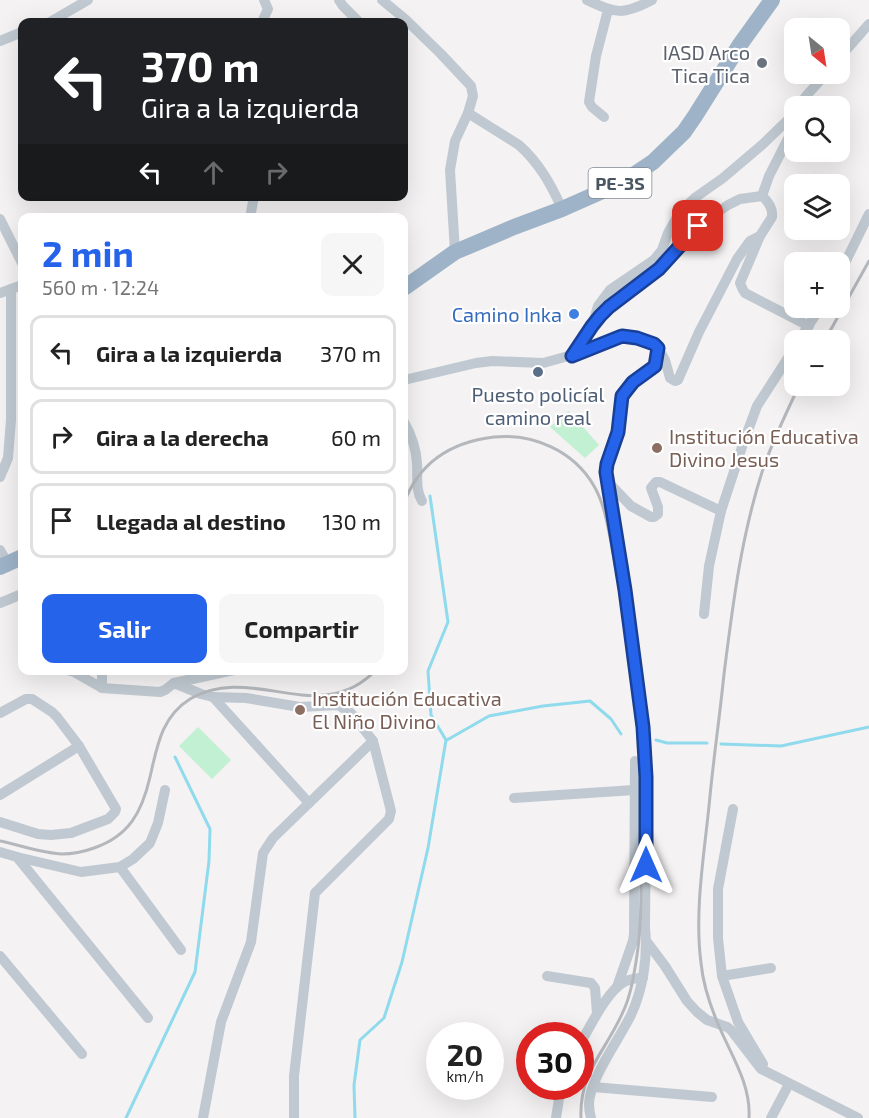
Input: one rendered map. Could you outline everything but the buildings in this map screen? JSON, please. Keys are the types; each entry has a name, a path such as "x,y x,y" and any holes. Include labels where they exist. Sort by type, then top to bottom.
{"highway":[{"name":"PE-3S","path":"408,285 455,252 623,182 662,155 684,132 739,46 772,0"}],"street":[{"path":"57,18 88,0"},
{"path":"263,18 268,9 264,0"},
{"path":"339,0 355,18"},
{"path":"382,0 404,18"},
{"path":"587,0 608,10 622,5 630,10 652,0"},
{"path":"604,117 589,102 596,56 608,10"},
{"path":"408,22 471,86 473,96 455,141 450,170 455,252"},
{"path":"850,46 869,24"},
{"path":"0,41 18,34"},
{"path":"806,96 817,84"},
{"path":"468,112 525,150 548,179 562,209"},
{"path":"592,326 598,306 610,290 654,260 662,249 676,219 686,206 723,178 784,123"},
{"path":"762,196 784,147"},
{"path":"572,356 592,326 609,307 659,269 698,226 728,204 740,199 762,196 771,206 771,220 759,236 740,283 743,290 808,326"},
{"path":"850,253 869,214"},
{"path":"0,219 18,255"},
{"path":"408,379 492,361 543,363 572,356 622,336 654,344 665,360 670,378 678,380 692,345 737,259 746,246 759,236"},
{"path":"0,293 18,286"},
{"path":"0,477 8,458 11,420 11,289"},
{"path":"805,330 813,318"},
{"path":"594,1085 632,1014 643,978 647,942 645,928 645,744 625,590 606,481 607,464 618,432 622,396 633,382 655,366 658,348"},
{"path":"704,614 709,566 721,511 754,412 784,362"},
{"path":"408,431 416,458 417,490 422,501"},
{"path":"606,481 631,506 651,517 658,514 658,504 651,488 652,485 660,482 721,511"},
{"path":"0,603 18,596"},
{"path":"79,675 102,688 160,692 174,683 211,675"},
{"path":"102,675 102,688"},
{"path":"173,675 174,683"},
{"path":"174,683 213,697 246,698 300,707 338,705 351,713 373,741 391,811 389,819 315,893 294,1076 294,1118"},
{"path":"213,697 309,803"},
{"path":"0,713 26,699 32,699 57,717 79,746 116,812 111,817 71,833 51,835 38,834 0,822"},
{"path":"203,1118 221,1022 251,942 263,853 273,838 373,741"},
{"path":"0,795 79,746"},
{"path":"592,1022 617,987 633,941 635,761"},
{"path":"514,798 634,787 646,777"},
{"path":"0,852 81,872 120,867 133,859 150,843 158,823 165,790"},
{"path":"734,809 718,889 718,938 722,976 738,1022 770,1074"},
{"path":"17,857 148,1018"},
{"path":"120,867 181,950"},
{"path":"647,942 691,1006 707,1020 727,1027 761,1069 844,1115 858,1118"},
{"path":"0,956 82,1054"},
{"path":"722,976 771,968"},
{"path":"547,976 591,983 595,988 597,1013"},
{"path":"617,987 628,980 643,978"},
{"path":"771,1118 789,1084"},
{"path":"594,1087 712,1097"},
{"path":"556,1118 559,1100"},
{"path":"590,1100 591,1118"}],"green space":[{"path":"569,411 599,445 585,458 550,427"},
{"path":"198,727 231,760 212,779 179,746"}],"waterway":[{"path":"355,1118 354,1085 360,1040 384,1018 402,962 428,848 446,740 431,715 428,671 448,622 430,496"},
{"path":"447,740 489,716 543,706 590,701 611,719 621,734"},
{"path":"721,744 781,746 869,727"},
{"path":"656,740 667,743 707,743"},
{"path":"126,1118 195,972 209,861 210,829 175,757"}],"railway":[{"path":"831,330 869,261"},
{"path":"749,1118 749,1105 743,1081 715,1017 705,987 699,943 699,901 724,674 743,545 763,469 794,396"},
{"path":"408,494 418,477 438,457 478,440 509,437 538,442 564,454 586,474 603,506 618,578 638,720 641,779 641,907 638,948 629,995 625,1008 589,1075 581,1102 581,1118"},
{"path":"0,841 66,854 90,849 116,837 132,821 143,801 158,744 166,724 180,706 190,699 213,690 237,687 308,695 332,694 354,687 370,675"}],"place":[{"name":"IASD Arco Tica Tica","path":"762,63"},
{"name":"Camino Inka","path":"574,314"},
{"name":"Puesto policíal camino real","path":"538,372"},
{"name":"Institución Educativa Divino Jesus","path":"657,448"},
{"name":"Institución Educativa El Niño Divino","path":"300,710"}],"route":[{"path":"646,865 645,744 625,590 606,472 618,432 622,396 633,382 655,366 658,348 654,344 637,338 622,336 572,356 600,316 659,269 698,226"}]}
